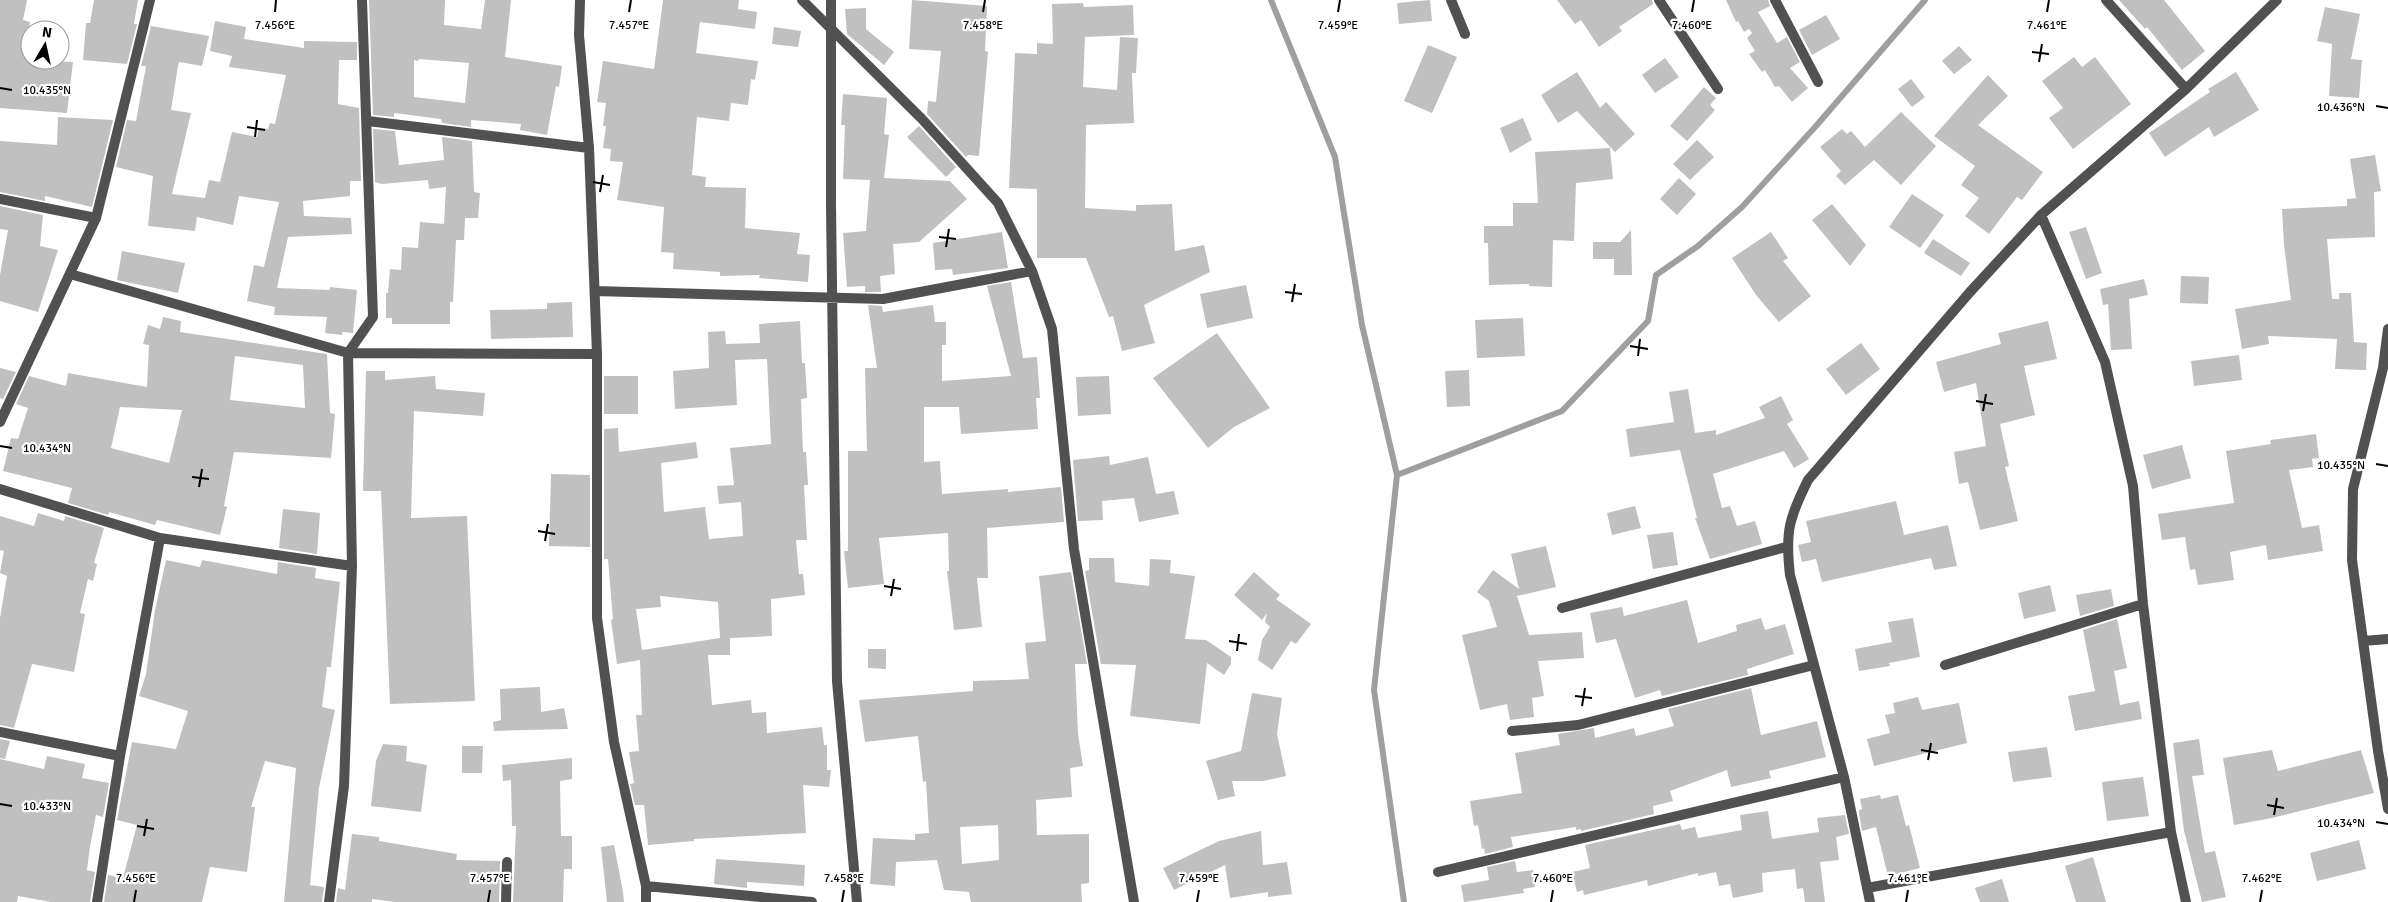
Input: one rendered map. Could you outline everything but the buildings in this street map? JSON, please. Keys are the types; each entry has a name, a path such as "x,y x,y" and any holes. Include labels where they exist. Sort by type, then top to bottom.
{"street":[{"path":"0,422 96,218 150,0"},
{"path":"329,902 344,786 352,566 348,353 373,317 368,121 362,0"},
{"path":"580,0 579,35 589,148 597,354 598,618 614,742 646,886 646,902"},
{"path":"802,0 922,119 998,203 1032,271 1052,329 1074,548 1134,902"},
{"path":"832,0 832,297 837,681 857,902"},
{"path":"1451,0 1465,34"},
{"path":"1659,0 1718,89"},
{"path":"1775,0 1818,82"},
{"path":"2106,0 2186,90"},
{"path":"1870,902 1844,777 1790,574 1786,547 1792,512 1808,480 1970,292 2041,215 2186,90 2276,0"},
{"path":"368,121 589,148"},
{"path":"0,199 96,218"},
{"path":"2041,215 2105,362 2133,486 2144,604 2171,832 2186,902"},
{"path":"595,291 883,299 1032,271"},
{"path":"70,274 348,353 597,354"},
{"path":"2388,331 2383,368 2353,489 2352,560 2388,809"},
{"path":"0,489 160,538 352,566"},
{"path":"97,902 120,756 160,538"},
{"path":"1562,608 1786,547"},
{"path":"1945,665 2144,604"},
{"path":"2363,641 2388,639"},
{"path":"1512,731 1578,725 1814,665"},
{"path":"0,732 120,756"},
{"path":"1438,872 1844,777"},
{"path":"1867,888 2171,832"},
{"path":"506,902 508,862"},
{"path":"646,886 812,902"}],"waterway":[{"path":"1271,0 1335,157 1362,325 1397,475 1374,690 1404,902"},
{"path":"1397,475 1562,411 1648,321 1656,275 1698,246 1742,207 1816,126 1925,0"}]}
